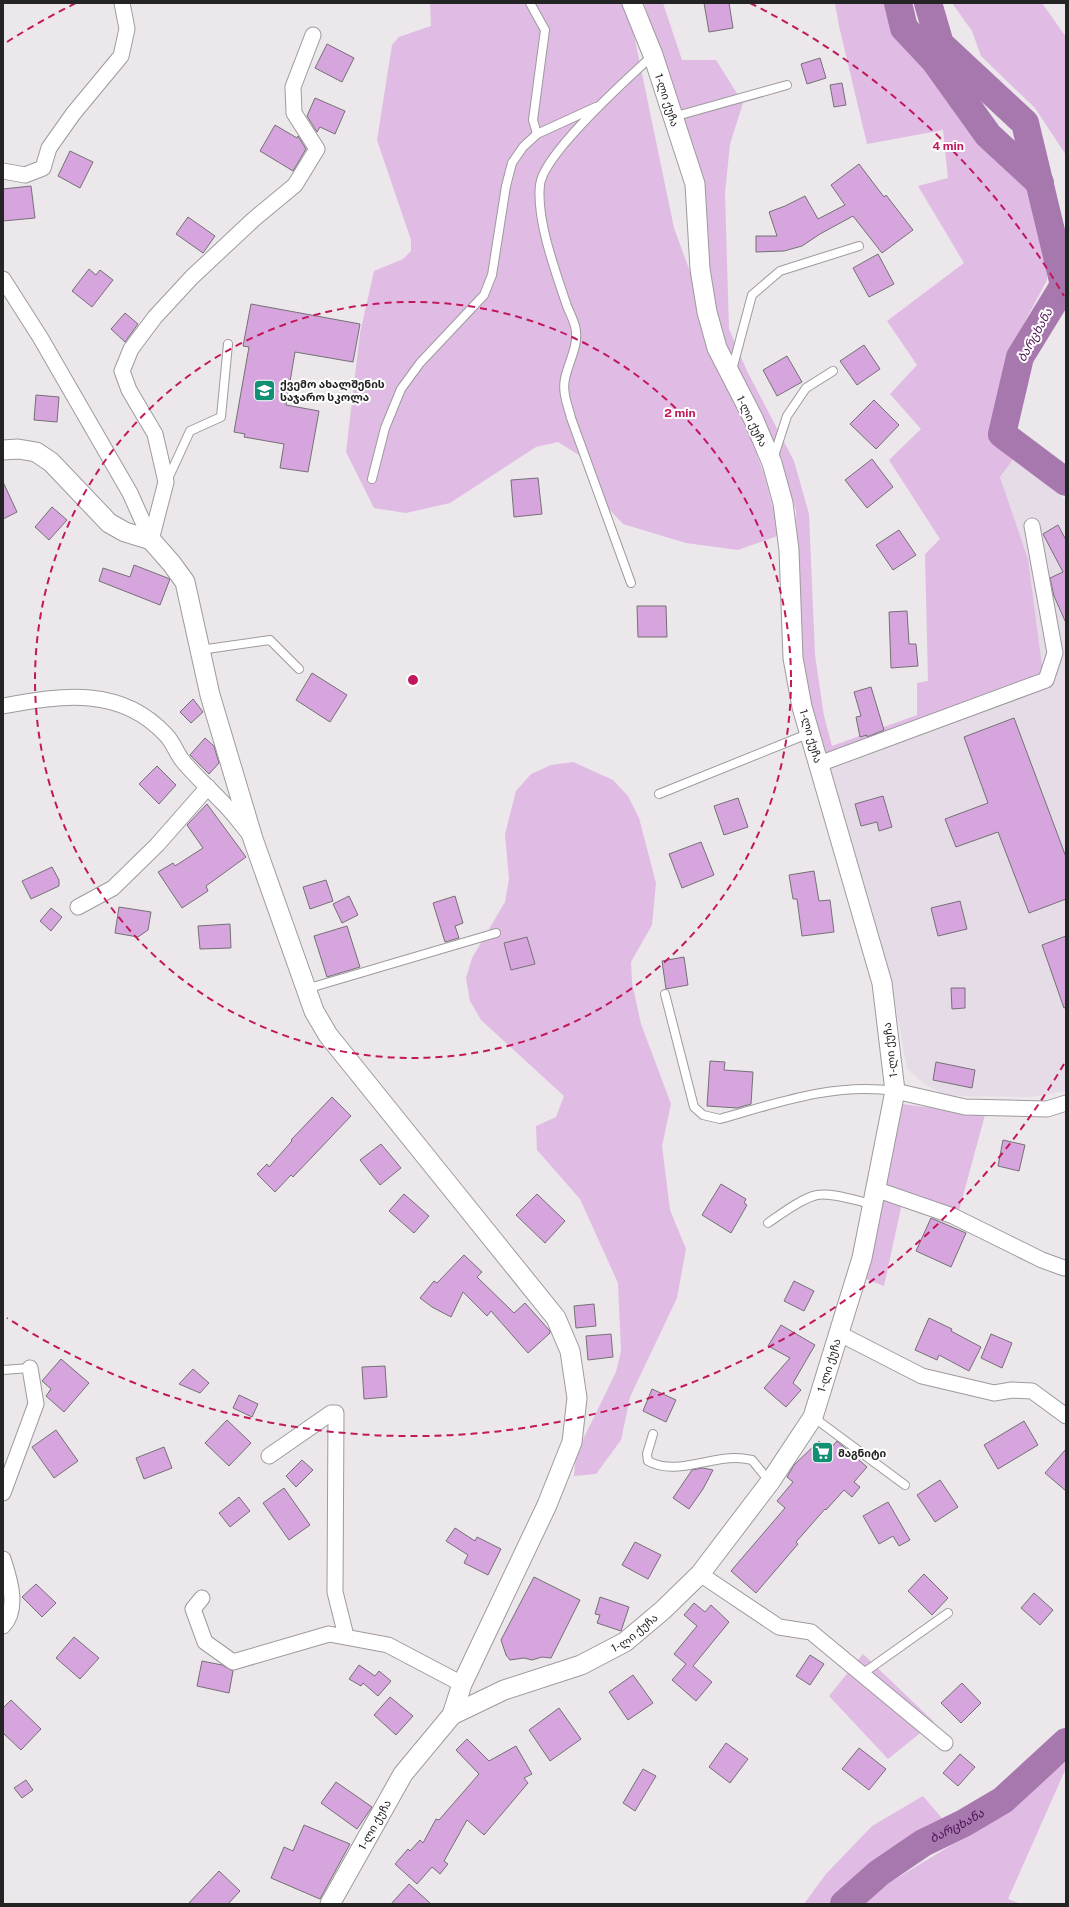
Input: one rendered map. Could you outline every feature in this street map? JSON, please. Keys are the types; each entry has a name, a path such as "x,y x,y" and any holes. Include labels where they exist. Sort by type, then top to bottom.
{"street":[{"path":"3,170 25,175 43,168 49,148 73,114 121,56 127,29 122,3"},
{"name":"1-ლი ქუჩა","path":"330,1904 403,1774 452,1714 504,1690 581,1665 625,1642 663,1610 700,1574 770,1482 813,1417 840,1334 862,1258 895,1092 882,983 802,707 793,658 789,550 782,503 772,463 753,418 730,376 717,348 707,312 700,269 695,184 653,55 632,3"},
{"path":"151,540 166,482 155,434 129,390 122,371 131,349 155,316 198,272 254,219 295,185 317,149 294,113 293,87 313,35"},
{"path":"3,279 40,337 130,493 151,540 185,582 210,694 253,839 314,1011 328,1035 556,1318 570,1351 577,1398 572,1442 547,1505 462,1684 452,1714"},
{"path":"3,450 18,449 36,452 51,462 109,523 125,532 151,540"},
{"path":"819,764 1046,680 1055,653 1032,526"},
{"path":"3,706 39,699 96,697 123,704 146,718 166,735 182,761 226,805 253,839"},
{"path":"78,907 113,888 156,845 208,787"},
{"path":"895,1092 965,1107 1047,1109 1066,1103"},
{"path":"874,1196 954,1216 1042,1260 1064,1268"},
{"path":"840,1334 922,1376 994,1393 1012,1390 1032,1391 1066,1416"},
{"path":"3,1493 36,1404 30,1368"},
{"path":"269,1456 331,1413 336,1413 335,1592 346,1636"},
{"path":"3,1559 11,1591 12,1611 3,1626"},
{"path":"700,1574 779,1627 811,1632 945,1743"},
{"path":"202,1598 193,1608 205,1642 233,1662 329,1634 388,1645 462,1684"}],"lane":[{"path":"530,3 545,30 533,120 537,134"},
{"path":"631,583 571,418 564,394 564,380 575,344 575,327 552,260 541,215 540,184 548,165 598,106 653,55"},
{"path":"673,117 787,85"},
{"path":"372,479 384,428 401,389 420,363 484,296 492,275 506,186 512,163 523,147 537,134 598,106"},
{"path":"730,376 752,294 780,271 860,246"},
{"path":"166,482 190,431 221,417 228,344"},
{"path":"772,463 787,416 802,393 806,388 833,371"},
{"path":"200,650 270,640 299,669"},
{"path":"659,794 810,733"},
{"path":"306,989 496,933"},
{"path":"665,994 694,1107 703,1115 720,1119 821,1092 861,1088 895,1092"},
{"path":"768,1222 807,1198 817,1195 874,1196"},
{"path":"3,1370 30,1368"},
{"path":"813,1417 905,1485"},
{"path":"653,1434 647,1454 648,1461 654,1464 670,1467 736,1458 752,1460 770,1482"},
{"path":"862,1674 948,1614"}],"shaded area":[{"path":"430,3 626,3 629,11 674,228 764,474 780,535 738,550 686,543 623,524 609,509 587,460 558,442 536,447 450,503 406,513 374,508 346,452 360,333 374,271 403,259 411,251 411,240 377,140 392,45 399,37 431,26"},
{"path":"644,3 663,3 682,60 716,60 743,103 730,144 725,193 729,329 747,371 794,461 809,514 815,655 824,716 832,746 917,715 917,683 928,681 925,554 940,539 889,460 921,429 890,394 917,365 887,321 964,263 918,186 948,178 943,130 867,144 835,3 889,3 897,34 929,69 985,143 1032,188 1047,244 1047,280 1021,329 994,423 996,441 1014,458 1000,477 1028,559 1043,673 928,717 823,754 799,652 796,511 782,466 723,344 713,302 703,184"},
{"path":"952,3 1042,3 1066,37 1066,155 1035,108 981,56 972,31"},
{"path":"1014,458 1066,501 1066,1091 1030,1097 948,1096 924,1084 907,1068 893,992 826,770 1045,688 1028,559 1000,477"},
{"path":"573,762 613,780 628,796 639,818 656,883 652,925 631,962 632,983 641,1024 671,1104 662,1146 670,1210 686,1249 677,1298 630,1397 621,1440 596,1474 574,1476 576,1454 616,1372 621,1351 618,1283 580,1199 537,1150 536,1126 556,1117 564,1096 481,1020 470,1001 466,978 472,958 505,902 509,879 505,834 516,791 531,774 551,765"},
{"path":"902,1104 985,1115 958,1214 904,1194 884,1286 866,1279"},
{"path":"863,1654 934,1722 888,1759 829,1696"},
{"path":"1066,1762 1066,1768 1008,1899 1021,1904 864,1904 874,1892 1006,1812"},
{"path":"923,1796 946,1823 901,1850 872,1870 858,1880 831,1904 804,1904 826,1874 872,1826"}],"building":[{"path":"704,3 729,3 733,28 709,32"},
{"path":"327,44 354,58 342,82 315,68"},
{"path":"820,58 826,78 807,84 801,64"},
{"path":"842,83 846,105 834,107 830,85"},
{"path":"315,98 345,111 335,134 320,127 317,132 307,116"},
{"path":"275,125 297,138 298,136 306,149 293,171 260,151"},
{"path":"70,151 93,162 80,188 58,176"},
{"path":"859,164 884,197 886,195 913,230 882,253 853,216 820,234 802,246 784,251 756,252 756,236 777,236 769,212 805,196 818,219 845,205 831,185"},
{"path":"31,186 35,218 3,221 3,189"},
{"path":"188,217 215,236 203,253 176,234"},
{"path":"878,254 894,284 869,297 853,268"},
{"path":"89,269 96,275 100,270 113,280 92,307 72,291"},
{"name":"ქვემო ახალშენის საჯარო სკოლა","path":"251,304 360,324 353,362 295,352 286,405 319,411 308,472 280,468 284,444 244,437 245,434 234,432 249,347 243,346"},
{"path":"125,313 138,324 125,342 111,329"},
{"path":"864,345 880,369 857,385 840,361"},
{"path":"787,356 802,382 777,396 763,370"},
{"path":"36,395 59,397 57,422 34,420"},
{"path":"874,400 899,425 876,449 850,424"},
{"path":"872,459 893,487 867,508 845,480"},
{"path":"538,478 542,514 514,517 511,480"},
{"path":"3,482 17,512 3,519"},
{"path":"52,507 67,520 49,540 35,527"},
{"path":"1058,525 1066,540 1066,623 1054,596 1050,578 1063,572 1043,534"},
{"path":"899,530 916,555 893,570 876,545"},
{"path":"134,565 170,579 160,605 99,581 103,568 130,577"},
{"path":"637,606 666,606 667,637 638,637"},
{"path":"907,611 909,644 916,644 918,666 891,668 889,612"},
{"path":"312,673 347,695 330,722 296,700"},
{"path":"871,687 884,730 867,737 867,735 860,737 856,717 861,716 854,692"},
{"path":"193,699 203,712 191,723 180,712"},
{"path":"1014,718 1066,857 1066,899 1029,913 998,832 956,847 945,819 988,803 964,737"},
{"path":"205,738 214,746 219,763 209,774 190,755"},
{"path":"157,766 176,785 159,804 139,784"},
{"path":"883,796 892,827 879,831 877,822 861,826 855,804"},
{"path":"738,798 748,827 724,835 714,806"},
{"path":"207,804 246,857 206,886 208,891 182,908 158,872 173,863 175,866 203,848 187,825"},
{"path":"701,842 714,875 682,888 669,854"},
{"path":"52,867 59,880 59,886 31,899 22,881"},
{"path":"814,871 819,901 830,900 834,932 802,936 797,899 793,899 789,875"},
{"path":"326,880 333,901 310,909 303,887"},
{"path":"349,896 358,915 342,923 333,904"},
{"path":"455,896 463,923 455,926 459,938 445,942 433,903"},
{"path":"960,901 967,929 938,936 931,908"},
{"path":"119,907 151,912 148,930 138,937 115,933"},
{"path":"51,908 62,917 51,931 40,921"},
{"path":"230,924 231,948 200,949 198,926"},
{"path":"347,926 360,967 327,977 314,936"},
{"path":"1066,936 1066,1007 1064,1008 1042,945"},
{"path":"527,937 535,964 511,970 504,943"},
{"path":"684,957 688,985 666,989 662,961"},
{"path":"951,988 965,988 965,1008 952,1009"},
{"path":"710,1061 725,1062 724,1070 753,1072 751,1104 737,1108 707,1106"},
{"path":"936,1062 975,1070 972,1088 933,1080"},
{"path":"332,1097 351,1116 293,1177 291,1175 275,1192 257,1174 267,1164 269,1167 292,1141 291,1140"},
{"path":"1003,1140 1025,1145 1019,1171 998,1166"},
{"path":"381,1144 401,1168 380,1185 360,1160"},
{"path":"721,1184 746,1199 744,1203 747,1205 731,1233 702,1215"},
{"path":"404,1194 429,1216 414,1233 389,1211"},
{"path":"537,1194 565,1221 545,1243 516,1215"},
{"path":"931,1218 966,1233 951,1267 916,1251"},
{"path":"464,1255 482,1272 477,1277 514,1313 525,1303 550,1331 550,1333 528,1353 491,1311 487,1316 463,1292 451,1317 432,1307 420,1298 434,1281 437,1283"},
{"path":"794,1281 814,1291 804,1311 784,1301"},
{"path":"594,1304 596,1326 576,1328 574,1306"},
{"path":"929,1318 952,1329 951,1331 981,1347 969,1371 939,1355 937,1360 915,1350"},
{"path":"781,1325 815,1345 793,1383 801,1390 786,1407 764,1388 790,1358 768,1346"},
{"path":"611,1334 613,1357 588,1360 586,1336"},
{"path":"991,1334 1012,1343 1002,1368 981,1358"},
{"path":"61,1359 89,1383 64,1412 46,1396 51,1389 42,1381"},
{"path":"385,1366 387,1397 364,1399 362,1367"},
{"path":"193,1369 209,1383 200,1393 179,1384"},
{"path":"652,1389 676,1400 666,1422 643,1411"},
{"path":"239,1395 258,1404 252,1417 233,1408"},
{"path":"227,1420 251,1443 229,1466 205,1443"},
{"path":"1024,1421 1038,1445 998,1469 984,1445"},
{"path":"56,1430 78,1461 54,1478 32,1447"},
{"path":"819,1441 829,1450 837,1441 867,1467 854,1482 860,1487 852,1497 844,1490 826,1510 825,1509 796,1542 798,1544 756,1593 731,1571 785,1508 777,1501 793,1482 787,1477 794,1465"},
{"path":"164,1447 172,1468 144,1479 136,1458"},
{"path":"1066,1449 1066,1491 1045,1473"},
{"path":"302,1460 313,1470 296,1487 286,1476"},
{"path":"703,1468 713,1470 703,1489 689,1509 673,1498 692,1470"},
{"path":"940,1480 958,1507 935,1522 917,1495"},
{"path":"284,1488 310,1525 289,1540 263,1503"},
{"path":"239,1497 250,1511 230,1527 219,1513"},
{"path":"888,1502 910,1540 899,1546 893,1536 879,1544 863,1516"},
{"path":"455,1528 475,1541 477,1537 501,1549 488,1575 464,1563 468,1555 446,1541"},
{"path":"635,1542 661,1555 648,1579 622,1565"},
{"path":"924,1574 948,1598 932,1615 908,1591"},
{"path":"534,1577 580,1600 551,1658 542,1657 532,1660 524,1658 510,1660 506,1655 501,1640"},
{"path":"36,1584 56,1603 42,1617 22,1597"},
{"path":"1034,1593 1053,1610 1040,1625 1021,1608"},
{"path":"600,1597 629,1607 621,1631 597,1623 600,1615 595,1614"},
{"path":"694,1603 705,1612 711,1605 729,1622 693,1666 712,1682 696,1701 672,1680 686,1664 674,1654 697,1626 684,1615"},
{"path":"74,1637 99,1658 80,1679 56,1658"},
{"path":"810,1655 824,1664 810,1685 796,1676"},
{"path":"202,1661 222,1665 233,1671 229,1693 197,1686"},
{"path":"359,1665 375,1676 379,1671 391,1681 378,1696 363,1683 361,1686 349,1679"},
{"path":"633,1675 653,1703 628,1720 609,1692"},
{"path":"962,1683 981,1703 961,1723 941,1703"},
{"path":"390,1697 413,1716 396,1735 374,1715"},
{"path":"11,1700 41,1729 21,1750 3,1733 3,1708"},
{"path":"559,1708 581,1739 550,1761 529,1730"},
{"path":"467,1739 489,1761 516,1746 532,1774 524,1778 528,1783 484,1835 467,1820 444,1861 448,1864 440,1874 432,1867 417,1884 395,1864 408,1849 410,1851 420,1840 423,1843 436,1819 439,1820 479,1774 456,1750"},
{"path":"726,1743 748,1759 730,1783 709,1767"},
{"path":"859,1748 886,1769 869,1790 842,1769"},
{"path":"960,1754 975,1767 958,1786 943,1773"},
{"path":"643,1769 656,1776 635,1811 623,1803"},
{"path":"26,1780 33,1790 22,1798 14,1788"},
{"path":"336,1782 372,1807 357,1829 321,1803"},
{"path":"304,1825 350,1844 320,1899 271,1878 284,1847 293,1851"},
{"path":"219,1871 240,1891 228,1904 188,1904"},
{"path":"409,1884 431,1904 391,1904"}],"waterway":[{"name":"ბარცხანა","path":"898,3 904,28 935,61 988,135 1040,183"},
{"name":"ბარცხანა","path":"928,3 940,44 1025,123 1064,285 1020,357 1002,434 1066,482"},
{"name":"ბარცხანა","path":"844,1904 879,1873 923,1843 964,1823 1003,1800 1066,1742"}],"place":[{"name":"ქვემო ახალშენის საჯარო სკოლა","path":"265,390"},
{"name":"მაგნიტი","path":"822,1453"}]}
